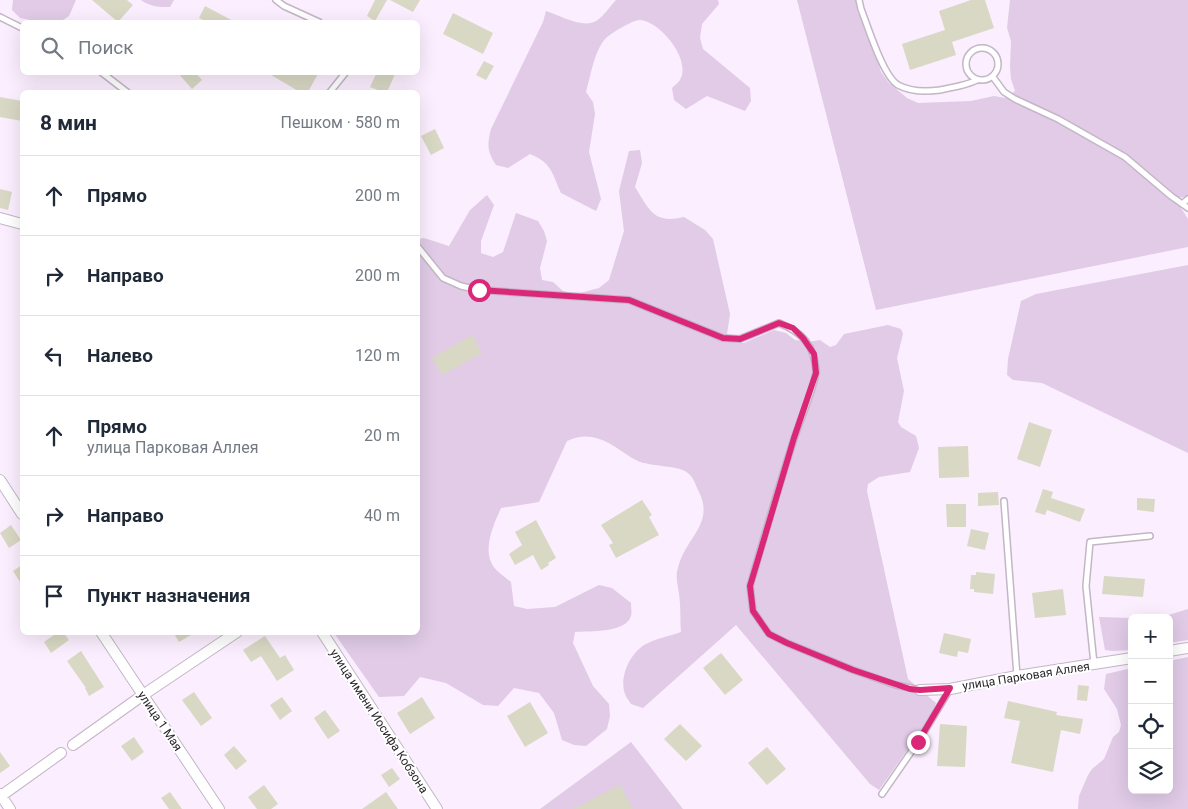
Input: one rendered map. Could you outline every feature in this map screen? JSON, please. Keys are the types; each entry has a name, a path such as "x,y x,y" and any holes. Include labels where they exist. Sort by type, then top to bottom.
{"street":[{"path":"0,218 20,223"},
{"path":"0,480 20,511"},
{"name":"улица 1 Мая","path":"103,635 219,809"},
{"path":"73,745 233,635"},
{"name":"улица имени Иосифа Кобзона","path":"324,635 437,809"},
{"path":"1173,650 1188,648"},
{"name":"улица Парковая Аллея","path":"920,690 950,688 1128,659"},
{"path":"10,809 1,795 61,753"}],"lane":[{"path":"276,0 284,6 315,20"},
{"path":"859,0 860,9 882,62 897,84 910,90 932,91 966,85 977,80 988,80 997,72 999,65 993,52 987,49 980,48 968,56 967,70 977,80"},
{"path":"0,17 20,27"},
{"path":"105,75 124,90"},
{"path":"332,90 344,75"},
{"path":"992,77 1004,92 1015,99 1058,119 1125,157 1188,208"},
{"path":"1182,204 1188,199"},
{"path":"420,250 443,278 461,286 479,290 629,300 723,338 740,339 779,323 793,328 814,354 816,373 794,438 750,586 753,611 769,634 787,643 888,682 920,690"},
{"path":"1004,501 1017,676"},
{"path":"1094,665 1086,586 1090,542 1150,536"},
{"path":"882,794 918,742 950,688"}],"shaded area":[{"path":"13,0 76,0 69,16 63,20 30,20 20,18 12,10"},
{"path":"141,0 174,0 170,7 159,7"},
{"path":"616,0 718,0 719,4 702,24 700,38 703,49 750,88 751,101 745,111 707,96 686,109 674,100 672,88 680,80 683,72 682,62 678,52 665,34 648,22 640,20 627,24 617,30 602,43 591,71 586,92 593,102 595,114 589,152 601,199 596,211 561,193 550,169 537,157 530,154 508,168 496,165 489,152 489,139 491,129 543,22 546,11 578,22 591,23 602,16"},
{"path":"797,0 856,0 858,13 870,35 881,72 889,83 907,98 918,103 971,101 994,96 1006,98 1015,91 1011,79 1011,41 1007,28 1010,0 1188,0 1188,198 1180,197 1181,208 1188,219 1188,247 876,310"},
{"path":"640,150 642,163 635,187 649,209 659,217 666,219 684,217 705,230 713,239 730,314 726,341 744,343 774,330 786,333 795,340 808,342 820,340 830,347 836,345 844,334 888,325 901,329 903,334 897,358 904,391 898,422 901,427 916,436 919,448 910,472 879,477 868,484 867,491 908,679 936,703 932,715 879,790 870,784 736,625 643,708 631,704 625,694 623,680 627,666 634,654 648,643 681,632 677,571 686,548 701,522 703,503 694,481 685,471 672,467 647,464 594,437 577,438 567,441 539,502 501,508 495,521 489,544 490,559 493,566 511,582 514,606 527,609 555,607 599,585 612,588 631,603 631,616 628,622 622,626 607,630 575,632 573,643 593,686 609,704 610,716 607,729 586,746 574,745 562,740 554,713 539,693 514,688 498,706 483,705 446,683 420,677 404,696 379,697 335,635 420,635 420,239 424,238 449,246 470,210 487,195 494,205 481,241 481,253 493,257 503,252 516,213 538,221 544,231 547,241 540,268 542,280 553,282 563,291 576,294 599,288 609,280 624,231 619,191 629,151"},
{"path":"1188,265 1188,453 1042,383 1013,380 1007,375 1008,359 1021,301 1036,294"},
{"path":"1188,609 1188,640 1173,642 1172,614"},
{"path":"1099,617 1128,618 1128,650 1105,650"},
{"path":"1188,657 1188,809 1078,809 1079,796 1088,775 1104,759 1113,737 1119,732 1121,725 1117,709 1104,689 1106,674 1128,669 1128,794 1173,794 1173,660"},
{"path":"631,742 683,809 540,809"}],"building":[{"path":"92,0 127,0 133,5 120,20 116,20"},
{"path":"375,0 387,0 376,20 367,16"},
{"path":"390,0 420,0 413,12"},
{"path":"971,0 985,0 994,28 952,42 956,55 910,70 902,44 945,30 939,11"},
{"path":"205,6 231,20 203,20 199,18"},
{"path":"453,13 493,33 483,54 443,34"},
{"path":"484,61 494,66 486,80 476,75"},
{"path":"180,75 198,75 202,80 192,89"},
{"path":"271,75 317,75 309,90 297,90"},
{"path":"376,75 395,75 388,90 378,90 370,87"},
{"path":"0,97 20,101 20,121 0,117"},
{"path":"435,129 444,148 431,155 421,136"},
{"path":"0,189 12,192 8,210 0,208"},
{"path":"472,335 482,353 442,375 432,358"},
{"path":"1029,422 1052,430 1040,467 1017,459"},
{"path":"968,446 969,477 939,478 938,447"},
{"path":"1043,489 1053,492 1051,498 1085,509 1080,522 1047,510 1045,515 1035,512"},
{"path":"998,492 999,505 978,506 978,493"},
{"path":"1137,498 1155,499 1154,512 1137,510"},
{"path":"642,500 652,515 649,517 659,535 616,558 609,545 613,543 601,525"},
{"path":"946,504 966,504 966,527 947,527"},
{"path":"536,520 556,558 541,570 533,555 515,565 509,554 522,545 515,532"},
{"path":"11,525 20,541 9,548 0,533"},
{"path":"971,529 989,533 985,550 967,546"},
{"path":"20,566 20,582 13,571"},
{"path":"976,572 995,574 993,594 974,592 974,589 970,589 971,575 976,575"},
{"path":"1104,576 1145,579 1143,597 1102,594"},
{"path":"1063,589 1066,615 1035,618 1032,593"},
{"path":"944,633 971,639 968,653 958,651 957,657 939,653"},
{"path":"54,635 65,635 69,640 51,653 44,642"},
{"path":"175,635 191,635 179,642"},
{"path":"265,636 280,658 285,655 294,670 277,681 261,656 251,662 243,650"},
{"path":"81,651 104,687 89,696 86,688 67,661"},
{"path":"721,653 743,680 725,695 703,668"},
{"path":"1078,685 1089,686 1087,701 1077,700"},
{"path":"194,692 212,718 201,726 182,700"},
{"path":"282,697 292,711 280,720 270,705"},
{"path":"422,697 435,718 410,734 397,713"},
{"path":"1008,701 1057,712 1056,715 1083,719 1080,734 1061,730 1053,772 1011,763 1020,721 1004,718"},
{"path":"530,702 548,733 525,747 507,716"},
{"path":"325,710 340,731 328,739 314,718"},
{"path":"680,724 702,746 686,761 664,739"},
{"path":"940,724 967,726 965,767 937,766"},
{"path":"134,737 144,752 132,761 121,746"},
{"path":"234,746 247,761 236,770 224,755"},
{"path":"767,747 786,769 767,785 748,763"},
{"path":"0,752 10,766 0,773"},
{"path":"392,768 400,779 389,787 381,775"},
{"path":"264,785 278,804 271,809 257,809 248,797"},
{"path":"620,785 633,809 573,809"},
{"path":"170,792 182,809 169,809 161,798"},
{"path":"386,792 398,809 362,809"}],"route":[{"path":"479,290 629,300 723,338 740,339 779,323 793,328 803,338 814,354 816,373 794,438 750,586 753,611 769,634 853,670 910,689 950,688 918,742"}]}
